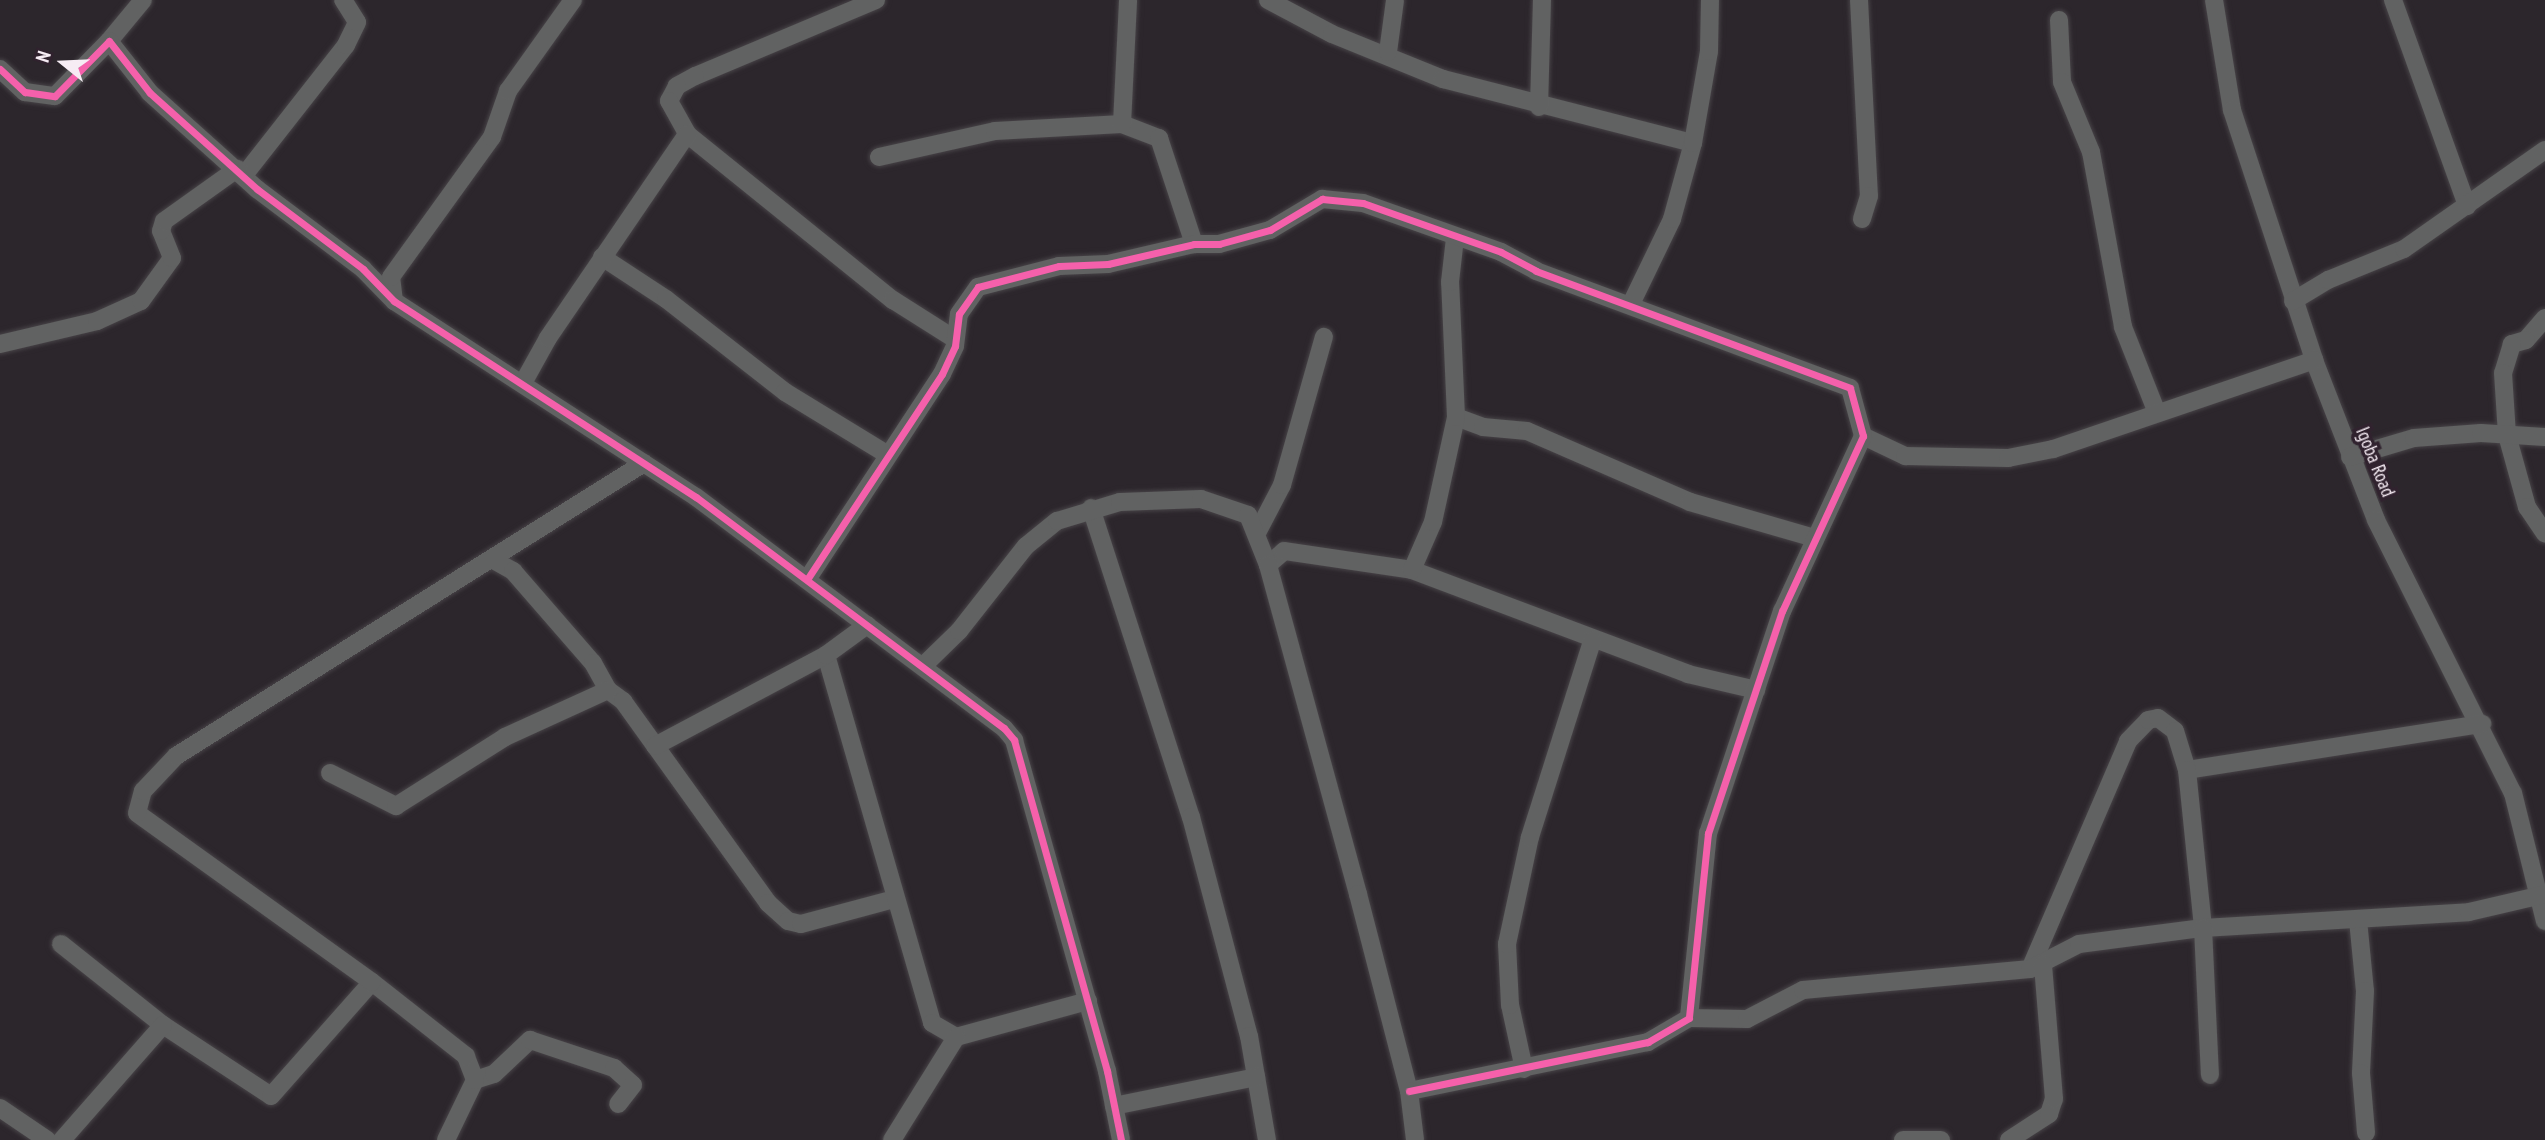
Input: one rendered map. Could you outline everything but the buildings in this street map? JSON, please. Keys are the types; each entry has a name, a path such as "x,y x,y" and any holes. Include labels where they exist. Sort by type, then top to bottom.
{"street":[{"path":"0,69 6,84 25,92 55,96 109,41 143,0"},
{"path":"0,344 97,321 141,301 172,258 161,231 164,221 242,172 346,45 358,22 343,0"},
{"path":"394,301 391,276 492,136 508,91 573,0"},
{"path":"876,0 677,86 669,101 687,134 931,325 953,338"},
{"path":"1122,124 1128,0"},
{"path":"1388,52 1395,0"},
{"path":"1539,107 1542,0"},
{"path":"1631,304 1672,219 1693,143 1709,51 1710,0"},
{"path":"1858,0 1870,196 1861,219"},
{"name":"Igoba Road","path":"2214,0 2232,110 2314,360 2350,457 2437,644 2482,724 2514,793 2542,895 2545,921"},
{"path":"2393,0 2467,206"},
{"path":"1276,1 1332,34 1388,52 1443,79 1539,107 1693,143"},
{"path":"2059,20 2062,82 2091,152 2123,327 2157,413"},
{"path":"109,41 150,93 242,172 257,189 363,269 394,301 523,383 565,416 645,463 808,578 1014,740 1088,1001 1121,1140"},
{"path":"879,157 995,131 1122,124 1160,138 1194,244"},
{"path":"523,383 602,257 687,134"},
{"path":"2293,301 2328,280 2404,249 2545,150"},
{"path":"808,578 885,453 943,374 955,346 953,338 959,314 978,287 1059,266 1108,264 1194,244 1219,244 1270,230 1322,199 1363,203 1840,381 1858,402 1863,436 1815,538 1756,690 1701,866 1689,1018"},
{"path":"1412,570 1433,522 1456,417 1450,282 1455,238"},
{"path":"602,257 785,392 885,453"},
{"path":"931,325 959,314"},
{"path":"2545,318 2526,340 2512,344 2506,356 2507,435 2527,507 2545,534"},
{"path":"1258,531 1282,485 1324,337"},
{"path":"1863,436 1905,456 2008,458 2157,413 2314,360"},
{"path":"1456,417 1483,428 1527,431 1690,502 1815,538"},
{"path":"2350,457 2414,438 2507,435 2545,437"},
{"path":"451,1138 475,1080 466,1056 372,982 137,813 143,791 176,756 218,728 495,561 645,463"},
{"path":"922,666 959,631 1026,546 1057,521 1091,508 1200,499 1237,508 1258,531 1268,565 1409,1091 1415,1140"},
{"path":"1091,508 1191,817 1256,1077 1267,1140"},
{"path":"1268,565 1284,551 1412,570 1688,674 1756,690"},
{"path":"495,561 513,571 593,663 608,690 623,701 768,903 789,921 802,924 894,899"},
{"path":"655,746 826,655 867,625"},
{"path":"1524,1069 1510,1005 1507,944 1530,837 1592,640"},
{"path":"826,655 894,899 932,1023 956,1037"},
{"path":"330,773 396,806 505,737 608,690"},
{"path":"2009,1140 2049,1114 2054,1099 2036,967 2128,741 2147,720 2165,720 2175,731 2187,770 2203,928 2210,1075"},
{"path":"2187,770 2482,724"},
{"path":"1409,1091 1648,1042 1689,1018 1713,1022 1759,1016 1803,990 2036,967 2079,944 2203,928 2469,912 2542,895"},
{"path":"2358,920 2365,991 2361,1073 2366,1133"},
{"path":"61,944 163,1025 271,1096 372,982"},
{"path":"892,1140 956,1037 1088,1001"},
{"path":"62,1140 163,1025"},
{"path":"475,1080 494,1074 530,1040 614,1068 633,1085 618,1104"},
{"path":"1114,1106 1256,1077"},
{"path":"0,1108 47,1140"},
{"path":"1903,1140 1941,1140"}],"cycle path":[{"path":"0,69 25,92 55,96 109,41 150,93 257,189 363,269 394,301 696,497 1004,728 1014,740 1107,1071 1121,1140"},
{"path":"808,578 942,374 955,346 959,314 978,287 1059,266 1108,264 1194,244 1219,244 1270,230 1322,199 1363,203 1501,252 1536,271 1850,388 1863,436 1782,611 1708,833 1689,1018 1648,1042 1409,1091"}]}
